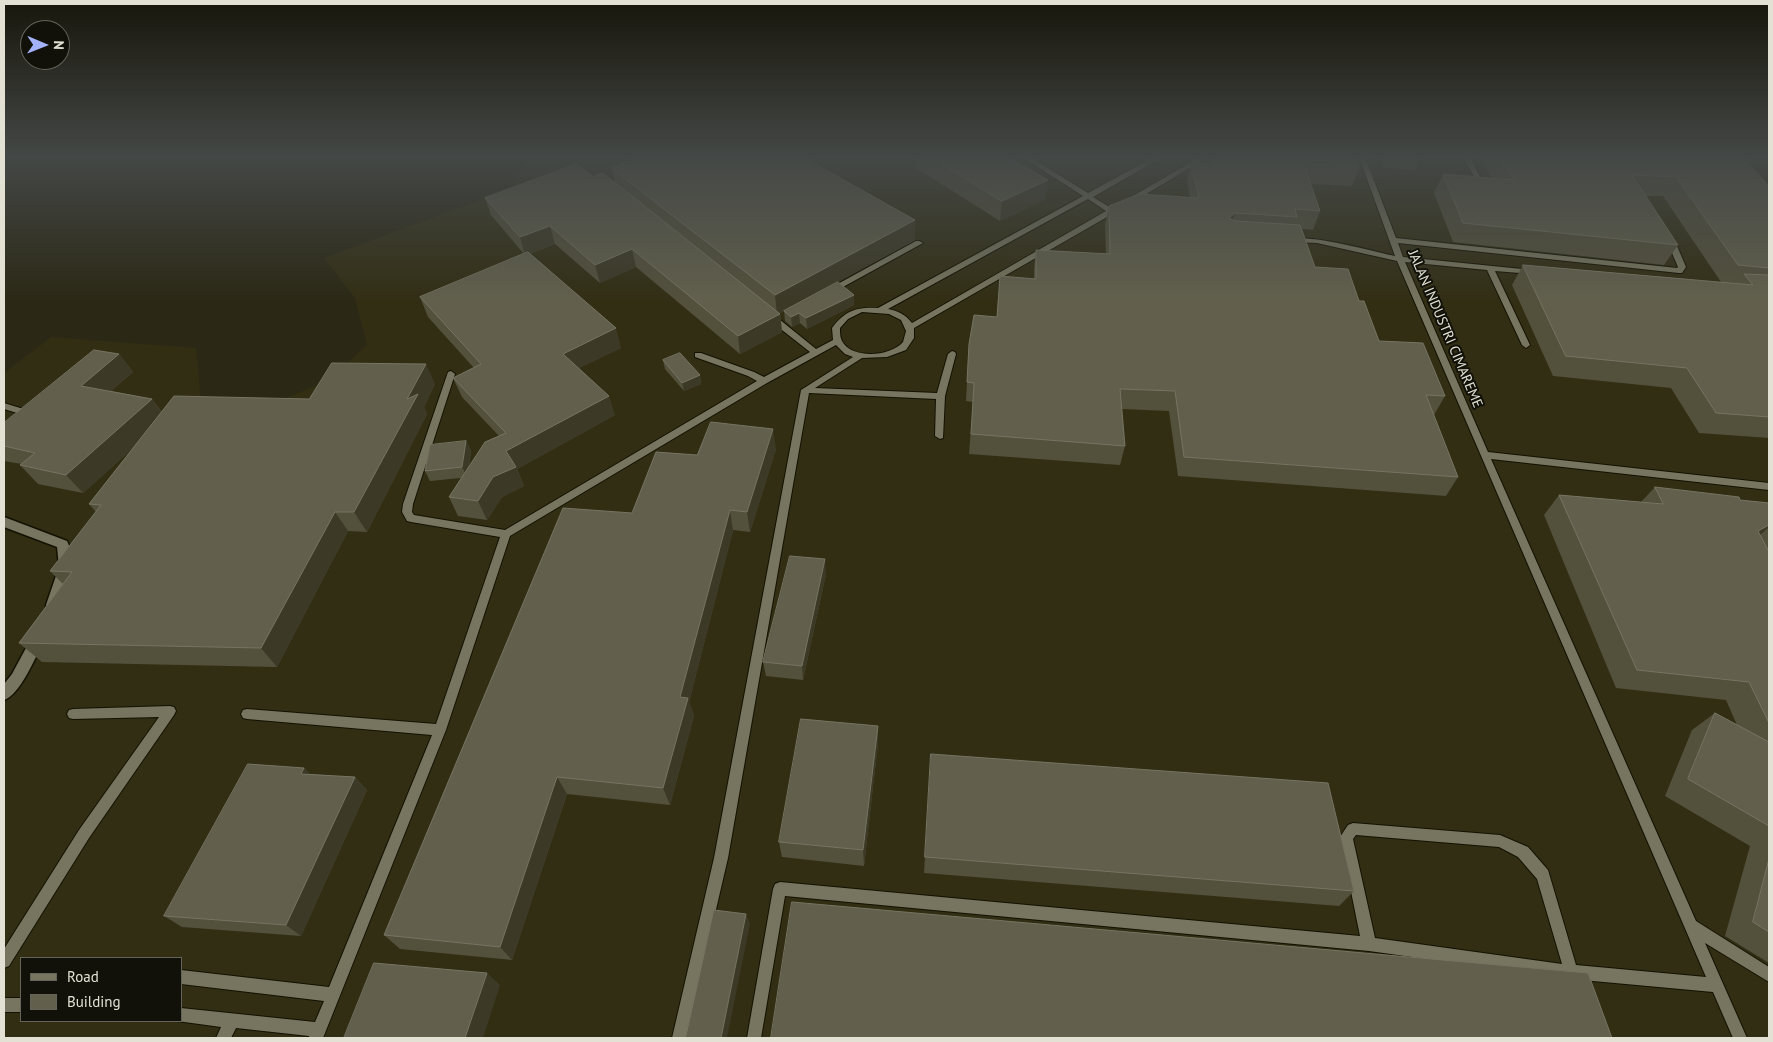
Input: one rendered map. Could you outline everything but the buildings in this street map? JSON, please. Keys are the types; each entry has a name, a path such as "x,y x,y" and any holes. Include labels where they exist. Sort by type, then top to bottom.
{"street":[{"path":"4,522 62,544 67,554 64,576 46,622 17,678 4,694"}],"lane":[{"path":"880,310 1074,206"},
{"path":"1101,206 1111,211"},
{"path":"910,327 1120,206"},
{"name":"JALAN INDUSTRI CIMAREME","path":"1380,206 1400,259 1485,456 1740,1038"},
{"path":"1393,240 1679,271 1682,267 1666,230"},
{"path":"1287,240 1317,242 1400,259 1539,273"},
{"path":"822,295 919,243"},
{"path":"1490,268 1526,345"},
{"path":"760,309 780,319 815,352"},
{"path":"861,310 880,310 894,313 904,319 910,327 910,337 904,347 892,354 876,357 860,356 842,347 837,341 836,328 845,317 861,310"},
{"path":"451,374 407,512 411,518 506,534 764,381 837,341"},
{"path":"940,436 941,396 952,354"},
{"path":"698,355 751,374 764,381"},
{"path":"679,1038 721,858 805,390 860,356"},
{"path":"805,390 941,396"},
{"path":"4,406 36,416"},
{"path":"1485,456 1769,486"},
{"path":"182,1015 232,1020 318,1034 440,730 506,534"},
{"path":"4,961 84,834 170,711 73,714"},
{"path":"247,714 440,730"},
{"path":"1370,944 1346,837 1353,829 1500,841 1523,852 1543,875 1571,972"},
{"path":"754,1038 780,889 1370,944 1571,972 1716,985"},
{"path":"1690,924 1769,975"},
{"path":"182,978 333,995"},
{"path":"4,1006 20,1006"},
{"path":"223,1038 232,1020"}],"shaded area":[{"path":"465,206 1769,206 1769,1038 4,1038 4,373 51,337 196,348 201,402 271,404 327,381 367,345 355,298 324,258"}]}
